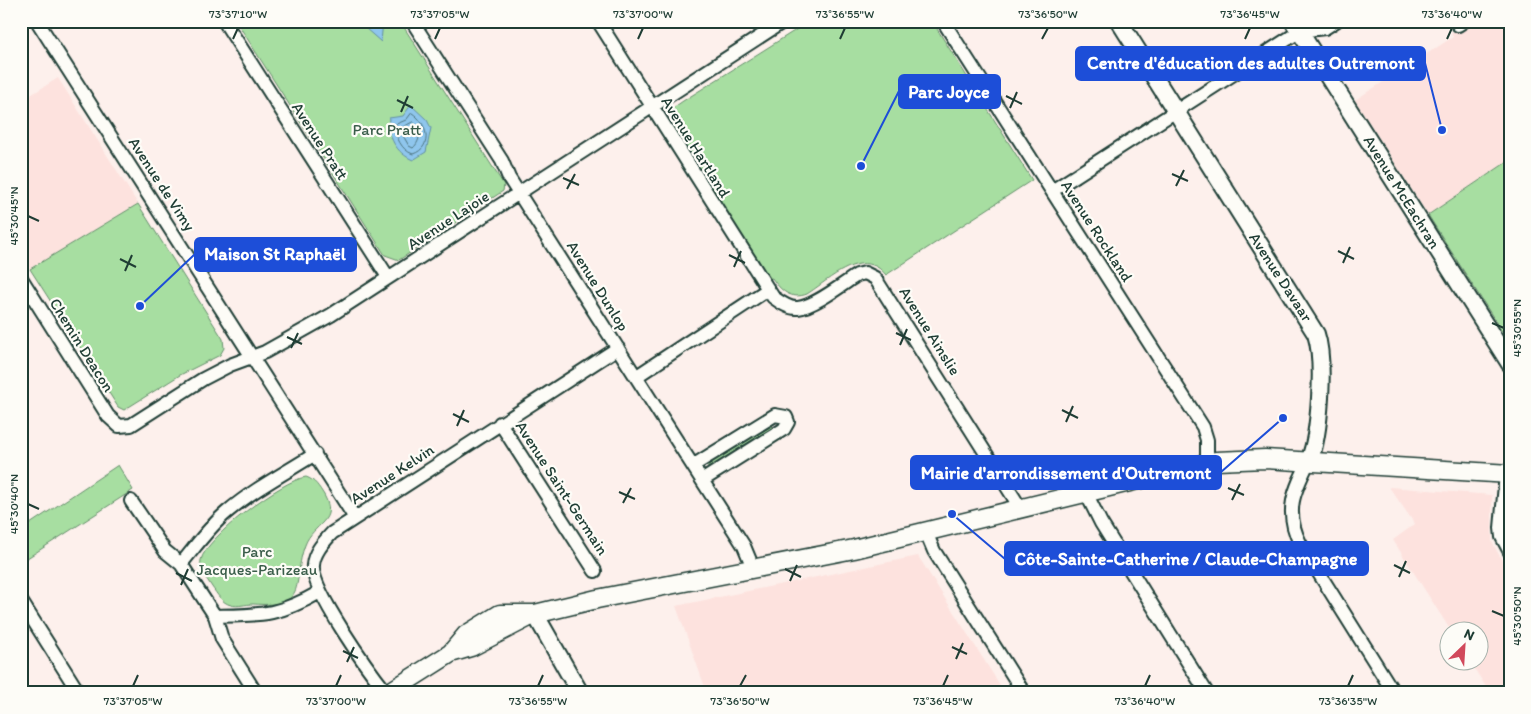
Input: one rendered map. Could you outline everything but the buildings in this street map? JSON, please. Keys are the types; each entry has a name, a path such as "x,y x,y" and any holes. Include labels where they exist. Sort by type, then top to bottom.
{"main road":[{"path":"387,693 451,653 466,635 500,614 535,614 606,597 754,570 926,532 1206,463 1247,458 1508,474"}],"street":[{"name":"Avenue de Vimy","path":"37,21 172,229 251,357 355,518"},
{"name":"Avenue Pratt","path":"224,21 388,277"},
{"name":"Avenue Dunlop","path":"412,21 502,161 509,178 703,480 744,546 754,570"},
{"name":"Avenue Hartland","path":"598,21 767,290"},
{"name":"Avenue Lajoie","path":"119,426 131,425 203,379 265,352 332,315 653,107 769,25 784,21"},
{"name":"Avenue Rockland","path":"943,21 1205,431 1207,440 1206,463"},
{"name":"Avenue Davaar","path":"1118,21 1316,334 1321,352 1321,369 1316,442 1309,461"},
{"path":"1052,191 1175,111 1299,25 1325,28 1336,21"},
{"name":"Avenue McEachran","path":"1299,25 1510,364"},
{"name":"Avenue Ainslie","path":"767,290 781,302 798,308 809,304 857,274 866,273 875,278 1021,509"},
{"name":"Chemin Deacon","path":"21,278 108,416 119,426"},
{"path":"637,376 767,290"},
{"name":"Avenue Kelvin","path":"320,592 312,566 315,557 332,533 618,348"},
{"path":"694,466 775,415 786,417 788,422 784,429 703,480"},
{"name":"Avenue Saint-Germain","path":"500,424 595,571"},
{"path":"181,564 209,529 232,508 263,485 315,454"},
{"path":"1309,461 1292,502 1292,526 1300,544 1394,693"},
{"path":"1508,474 1501,528 1502,537 1510,552"},
{"path":"1086,493 1102,523 1207,693"},
{"path":"132,501 165,552 181,564 215,616 222,639 256,693"},
{"path":"926,532 934,551 1024,693"},
{"path":"215,616 266,615 295,606 320,592 374,677 387,693"},
{"path":"21,602 79,693"},
{"path":"535,614 580,693"}],"shaded area":[{"path":"1468,21 1510,21 1510,160 1428,215 1355,100 1453,37 1451,33"},
{"path":"58,78 138,204 30,269 21,256 21,101"},
{"path":"1389,487 1492,495 1492,542 1510,575 1510,693 1490,693 1476,672 1488,672 1488,622 1445,622 1393,540 1415,524"},
{"path":"918,556 1005,693 707,693 676,606"}],"green space":[{"name":"Parc Pratt","path":"236,21 400,21 504,185 503,191 399,260 385,255"},
{"path":"810,21 932,21 1032,180 886,275 877,267 867,264 857,265 846,268 807,294 796,296 787,293 779,287 772,278 769,279 676,130 670,110"},
{"path":"1510,160 1510,344 1428,215"},
{"path":"138,204 223,339 224,348 220,355 180,375 124,410 118,407 30,269"},
{"path":"771,424 774,429 711,469 708,468 707,463"},
{"path":"118,465 133,490 21,562 21,530"},
{"name":"Parc Jacques-Parizeau","path":"306,477 314,482 324,495 328,504 328,511 327,517 313,532 305,545 296,590 284,602 236,606 225,602 220,598 202,571 201,560 206,550 230,524 246,511 280,488 295,480"}],"water":[{"path":"357,21 383,21 381,42"},
{"path":"411,105 427,120 431,128 426,152 413,160 397,148 391,137 389,125 389,118 403,116"}],"place":[{"name":"Centre d'éducation des adultes Outremont","path":"1442,130"},
{"name":"Parc Joyce","path":"861,166"},
{"name":"Maison St Raphaël","path":"140,306"},
{"name":"Mairie d'arrondissement d'Outremont","path":"1283,418"},
{"name":"Côte-Sainte-Catherine / Claude-Champagne","path":"952,514"}]}
